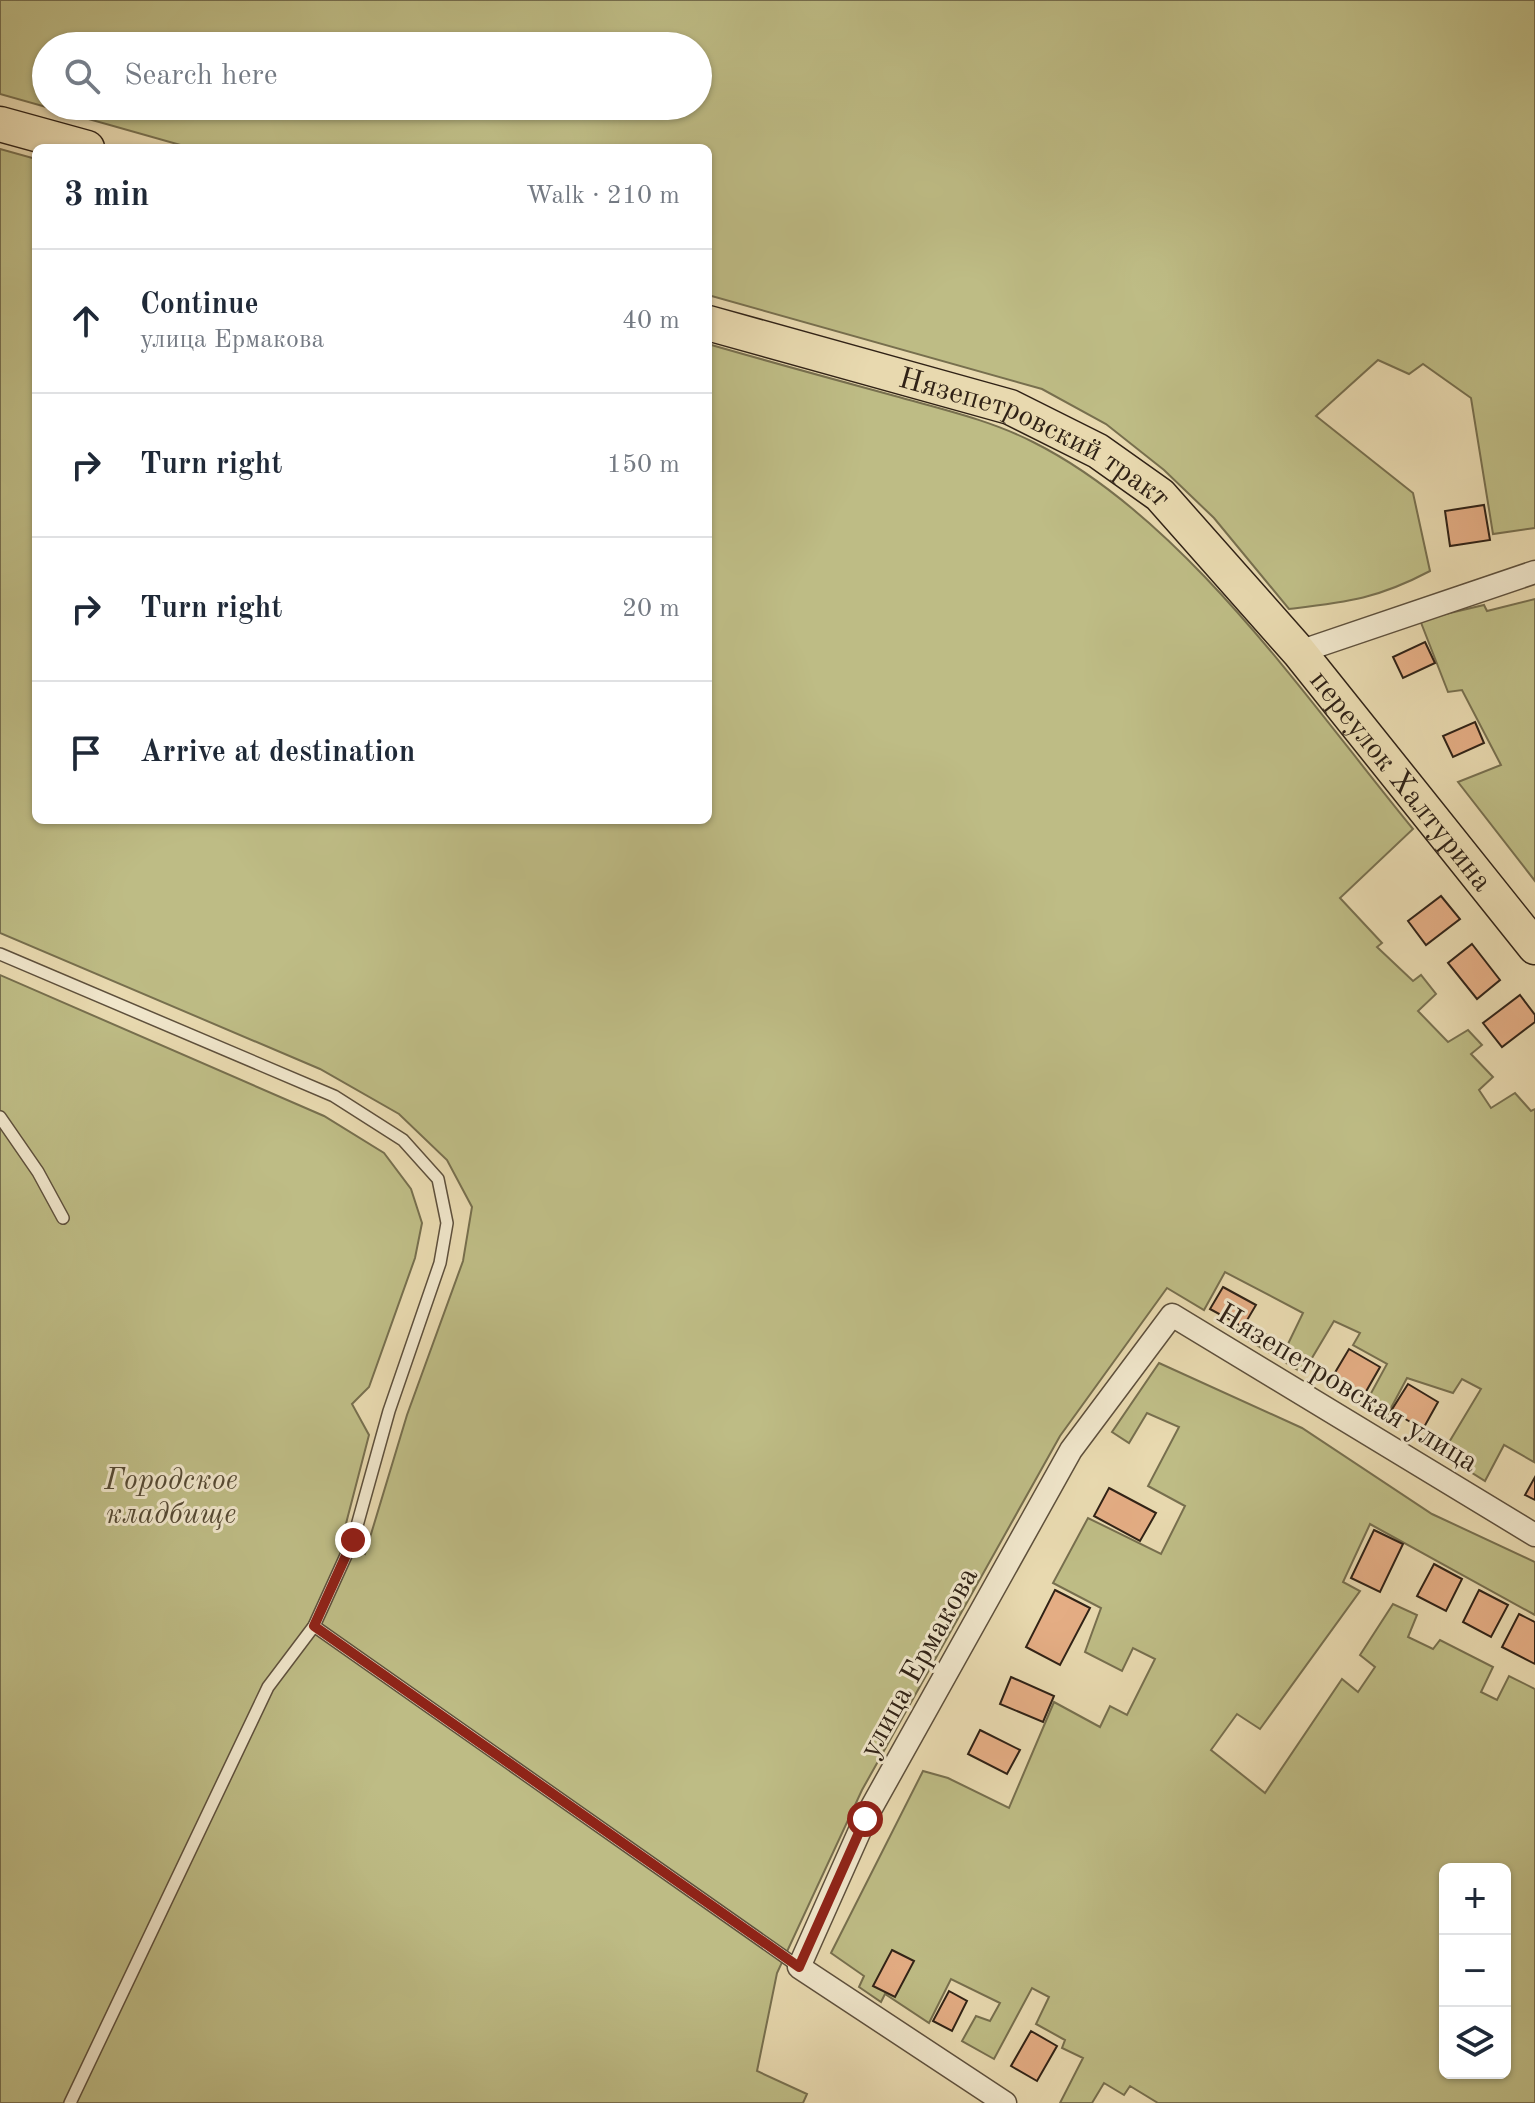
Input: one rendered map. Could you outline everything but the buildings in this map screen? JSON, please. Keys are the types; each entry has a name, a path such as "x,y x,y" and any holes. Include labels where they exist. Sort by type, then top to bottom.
{"main road":[{"path":"0,124 72,144"},
{"name":"Нязепетровский тракт","path":"712,324 1010,407 1098,451 1160,495 1299,652"},
{"name":"переулок Халтурина","path":"1299,652 1535,947"}],"street":[{"path":"1299,652 1535,572"},
{"name":"Нязепетровская улица","path":"1172,1315 1535,1535"},
{"name":"улица Ермакова","path":"799,1967 865,1819 1071,1450 1172,1315"},
{"path":"799,1967 1005,2103"}],"lane":[{"path":"0,954 334,1096 403,1140 438,1179 447,1223 440,1263 389,1411 353,1540 314,1626 268,1687 70,2103"},
{"path":"0,1117 38,1172 63,1218"},
{"path":"314,1626 799,1967"}],"green space":[{"path":"0,0 1535,0 1535,528 1493,534 1471,398 1423,364 1409,374 1378,360 1316,416 1413,493 1430,571 1394,588 1361,598 1289,609 1214,518 1164,470 1106,424 1042,389 712,296 712,144 177,144 92,120 712,120 712,32 32,32 32,103 0,94"},
{"name":"Городское кладбище","path":"0,149 32,158 32,824 712,824 712,345 1000,427 1033,442 1089,475 1142,516 1192,564 1286,670 1413,829 1340,898 1382,943 1377,947 1413,981 1421,975 1436,994 1418,1011 1448,1042 1468,1030 1482,1045 1471,1054 1493,1077 1479,1090 1491,1108 1515,1093 1531,1111 1535,1109 1534,1462 1504,1445 1485,1481 1442,1454 1481,1389 1462,1379 1453,1393 1407,1378 1384,1421 1363,1408 1387,1364 1353,1345 1360,1333 1334,1321 1303,1373 1245,1338 1251,1326 1287,1346 1303,1313 1225,1272 1204,1310 1167,1288 1060,1436 862,1790 777,1973 757,2071 807,2094 803,2103 0,2103 0,975 324,1116 384,1153 411,1189 422,1223 415,1258 369,1387 352,1404 369,1435 342,1539 365,1554 407,1415 463,1261 472,1207 447,1160 399,1114 320,1069 0,933"},
{"path":"1535,599 1535,881 1458,782 1501,765 1462,690 1448,692 1420,620 1484,605 1487,611"},
{"path":"1159,1363 1302,1428 1432,1514 1535,1562 1535,1615 1370,1524 1343,1582 1360,1591 1260,1729 1237,1714 1211,1750 1265,1793 1342,1679 1358,1692 1375,1667 1360,1655 1393,1604 1417,1615 1408,1637 1433,1649 1440,1640 1493,1667 1481,1692 1497,1700 1509,1676 1535,1689 1535,2103 1158,2103 1130,2086 1124,2095 1104,2083 1092,2103 1060,2103 1083,2058 1062,2048 1065,2040 1036,2024 1049,1997 1032,1988 994,2059 962,2041 976,2016 990,2021 1000,2003 951,1979 929,2023 885,1994 881,2002 859,1987 864,1976 831,1953 923,1771 948,1778 1009,1808 1054,1702 1100,1727 1110,1706 1127,1715 1155,1659 1133,1648 1122,1671 1085,1652 1101,1608 1053,1583 1088,1518 1161,1554 1185,1506 1148,1486 1179,1427 1147,1413 1129,1443 1112,1432"}],"route":[{"path":"353,1540 314,1626 799,1967 865,1819"}]}
